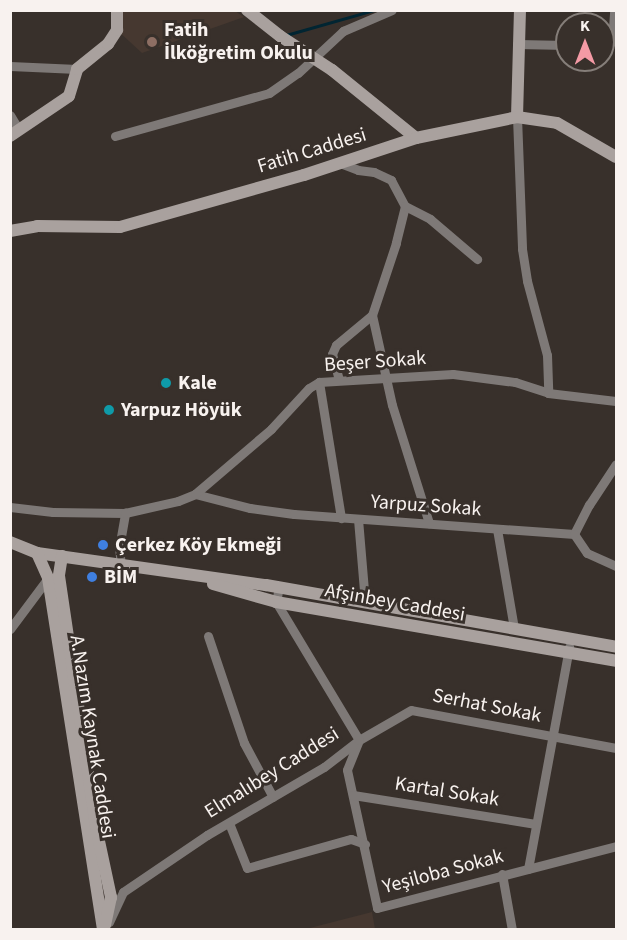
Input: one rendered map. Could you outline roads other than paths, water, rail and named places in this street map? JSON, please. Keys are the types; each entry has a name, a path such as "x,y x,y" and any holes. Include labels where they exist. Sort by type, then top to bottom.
{"street":[{"path":"10,116 15,133 69,96 77,69 108,44 117,30 117,10"},
{"path":"247,10 311,58 332,70 416,138"},
{"path":"115,136 269,93 298,73 311,58 343,31 392,10"},
{"path":"520,10 517,44 517,117 522,249 527,281 547,355 548,393"},
{"path":"517,44 555,45"},
{"path":"10,66 77,69"},
{"name":"Fatih Caddesi","path":"10,231 37,225 120,226 340,163 416,138 517,117 557,123 616,157"},
{"path":"340,163 358,170 374,172 391,180 405,206 430,219 477,259"},
{"path":"339,380 332,354 336,345 372,315 396,243 405,206"},
{"path":"372,315 392,405 429,523"},
{"name":"Beşer Sokak","path":"10,507 53,512 125,513 178,501 195,494 248,450 309,388 319,382 453,374 515,382 548,393 616,401"},
{"path":"319,382 341,518"},
{"path":"616,464 614,474 589,505 574,534 587,553 616,566"},
{"name":"Yarpuz Sokak","path":"195,494 250,508 341,518 574,534"},
{"path":"121,566 119,548 125,513"},
{"path":"358,519 365,602"},
{"path":"497,529 514,628"},
{"name":"Afşinbey Caddesi","path":"10,542 37,553 279,587 616,647"},
{"name":"A.Nazım Kaynak Caddesi","path":"37,553 48,578 104,930"},
{"name":"A.Nazım Kaynak Caddesi","path":"62,556 59,576 96,827 111,897 104,930"},
{"name":"Afşinbey Caddesi","path":"169,571 276,602 616,661"},
{"path":"10,629 48,578"},
{"path":"276,602 279,587"},
{"name":"Elmalıbey Caddesi","path":"104,930 123,892 228,823 324,767 359,740 276,602"},
{"path":"208,636 244,743 273,797"},
{"path":"528,869 570,639"},
{"name":"Serhat Sokak","path":"359,740 411,710 616,748"},
{"path":"324,767 347,770 359,740"},
{"name":"Yeşiloba Sokak","path":"347,770 365,844 377,908 616,846"},
{"name":"Kartal Sokak","path":"353,795 536,824"},
{"path":"228,823 247,868 351,839 365,844"},
{"path":"502,874 512,930"}],"waterway":[{"path":"286,35 374,10"}],"place":[{"name":"Fatih İlköğretim Okulu","path":"152,42"},
{"name":"Kale","path":"166,383"},
{"name":"Yarpuz Höyük","path":"109,410"},
{"name":"Çerkez Köy Ekmeği","path":"103,545"},
{"name":"BİM","path":"92,577"}]}
